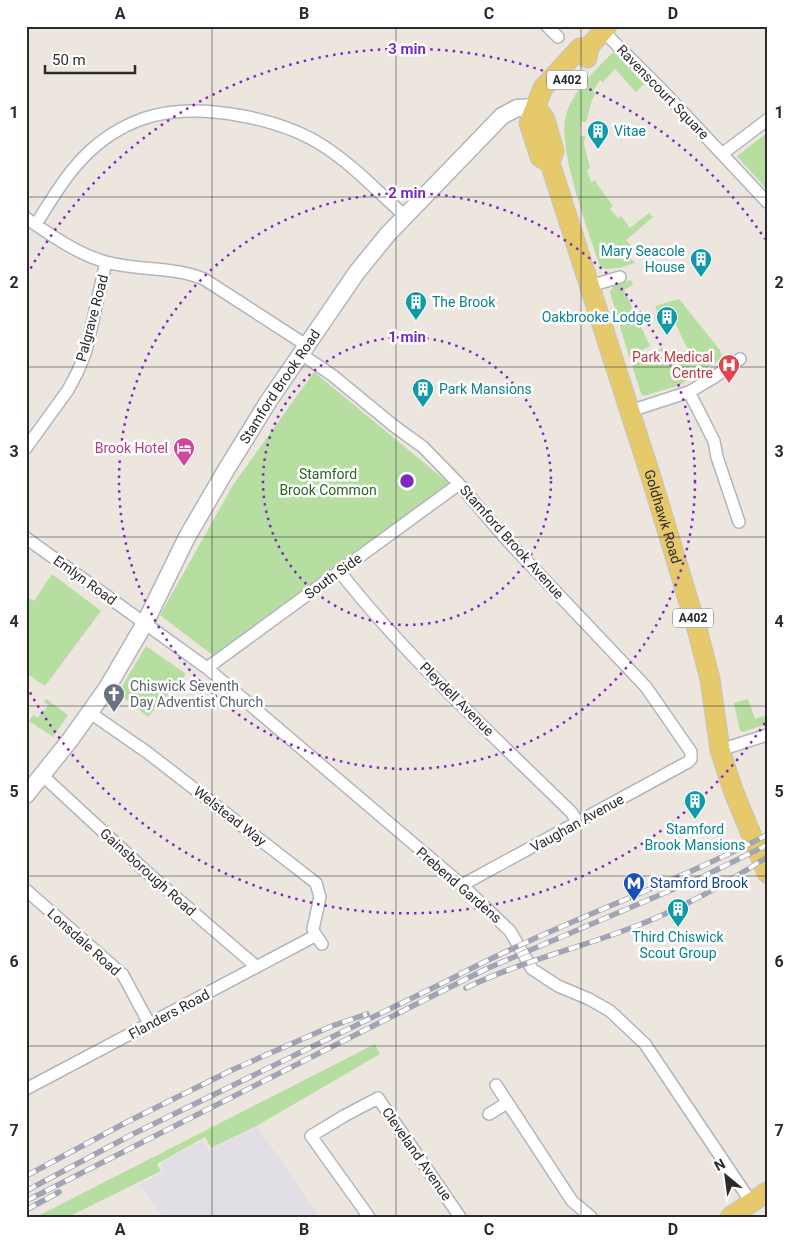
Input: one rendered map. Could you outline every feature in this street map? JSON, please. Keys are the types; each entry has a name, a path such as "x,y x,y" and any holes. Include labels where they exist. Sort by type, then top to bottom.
{"main road":[{"name":"A402","path":"536,107 551,98 589,57 589,47 605,28"},
{"name":"Goldhawk Road","path":"536,107 545,119 554,151 550,163 630,411 706,661 714,702 720,750 733,790 767,873"},
{"name":"Stamford Brook Road","path":"26,795 107,688 145,623 187,537 268,402 357,272 405,216 502,116 517,108 536,107"},
{"path":"730,1217 759,1197"}],"street":[{"path":"546,26 558,38"},
{"name":"Ravenscourt Square","path":"605,28 659,93 722,154 767,202"},
{"path":"31,221 89,152 106,138 140,120 181,111 240,116 268,122 302,134 334,153 405,216"},
{"path":"722,154 767,120"},
{"name":"Stamford Brook Avenue","path":"31,221 79,252 106,262 132,267 173,270 197,276 216,286 303,350 394,426 423,447 459,484 505,538 646,687 690,750 691,758"},
{"name":"Palgrave Road","path":"26,448 68,390 78,371 86,351 106,262"},
{"path":"590,286 620,277"},
{"path":"630,411 689,392 740,359"},
{"path":"689,392 714,441 717,457 738,522"},
{"name":"South Side","path":"207,668 459,484"},
{"name":"Emlyn Road","path":"26,538 145,623"},
{"name":"Pleydell Avenue","path":"340,572 359,596 432,675 572,813 577,822"},
{"name":"Prebend Gardens","path":"145,623 207,668 462,886 510,931 532,969 558,986 589,999 610,1011 645,1044 759,1197"},
{"name":"Welstead Way","path":"87,716 148,753 316,883 320,897 313,929 322,944"},
{"path":"720,750 767,735"},
{"name":"Vaughan Avenue","path":"462,886 688,762 691,758"},
{"name":"Gainsborough Road","path":"42,775 150,875 256,967"},
{"name":"Lonsdale Road","path":"26,890 123,975 150,1025"},
{"name":"Flanders Road","path":"26,1089 150,1025 310,938"},
{"path":"496,1086 572,1201 591,1217"},
{"name":"Cleveland Avenue","path":"369,1217 310,1136 378,1098 460,1217"},
{"path":"489,1114 507,1102"}],"shaded area":[{"path":"257,1126 319,1217 163,1217 139,1185 164,1172 160,1164 203,1140 209,1150"}],"green space":[{"path":"614,52 644,84 636,92 615,69 603,82 600,80 593,91 596,93 586,122 581,122 580,136 585,136 584,144 590,168 587,170 591,182 595,180 613,206 610,209 618,218 621,216 630,228 649,213 653,217 626,240 634,248 627,254 635,263 619,268 604,269 599,264 581,210 570,168 564,130 569,106 579,90"},
{"path":"767,133 767,190 737,156"},
{"path":"631,280 633,285 624,290 650,346 629,357 610,292 614,285"},
{"path":"679,299 722,355 719,360 680,385 644,396 641,393 632,366 662,348 664,351 669,349 676,364 691,356 668,308 658,313 655,306"},
{"name":"Stamford Brook Common","path":"314,372 451,485 215,657 160,615 233,485"},
{"path":"52,574 101,611 45,686 26,673 26,596 34,601"},
{"path":"146,646 186,674 148,717 118,693"},
{"path":"46,699 68,715 53,737 29,721 33,715 38,718 43,710 45,711 48,705 44,702"},
{"path":"748,699 755,719 767,715 767,724 743,732 740,731 734,703"},
{"path":"375,1044 380,1054 258,1125 211,1148 205,1137 157,1164 161,1171 68,1217 36,1217"}],"railway":[{"path":"26,1191 133,1134 486,961 687,873 767,835"},
{"path":"26,1201 486,969 702,877 767,845"},
{"path":"466,988 527,963 649,921 701,896 767,857"},
{"path":"26,1176 127,1122 232,1070 332,1026 367,1014"},
{"path":"26,1210 59,1192"}],"place":[{"name":"Vitae","path":"598,150"},
{"name":"Mary Seacole House","path":"701,278"},
{"name":"The Brook","path":"416,321"},
{"name":"Oakbrooke Lodge","path":"667,336"},
{"name":"Park Medical Centre","path":"729,384"},
{"name":"Park Mansions","path":"423,408"},
{"name":"Brook Hotel","path":"184,467"},
{"name":"Chiswick Seventh Day Adventist Church","path":"114,713"},
{"name":"Stamford Brook Mansions","path":"695,820"},
{"name":"Stamford Brook","path":"634,902"},
{"name":"Third Chiswick Scout Group","path":"678,928"}]}
